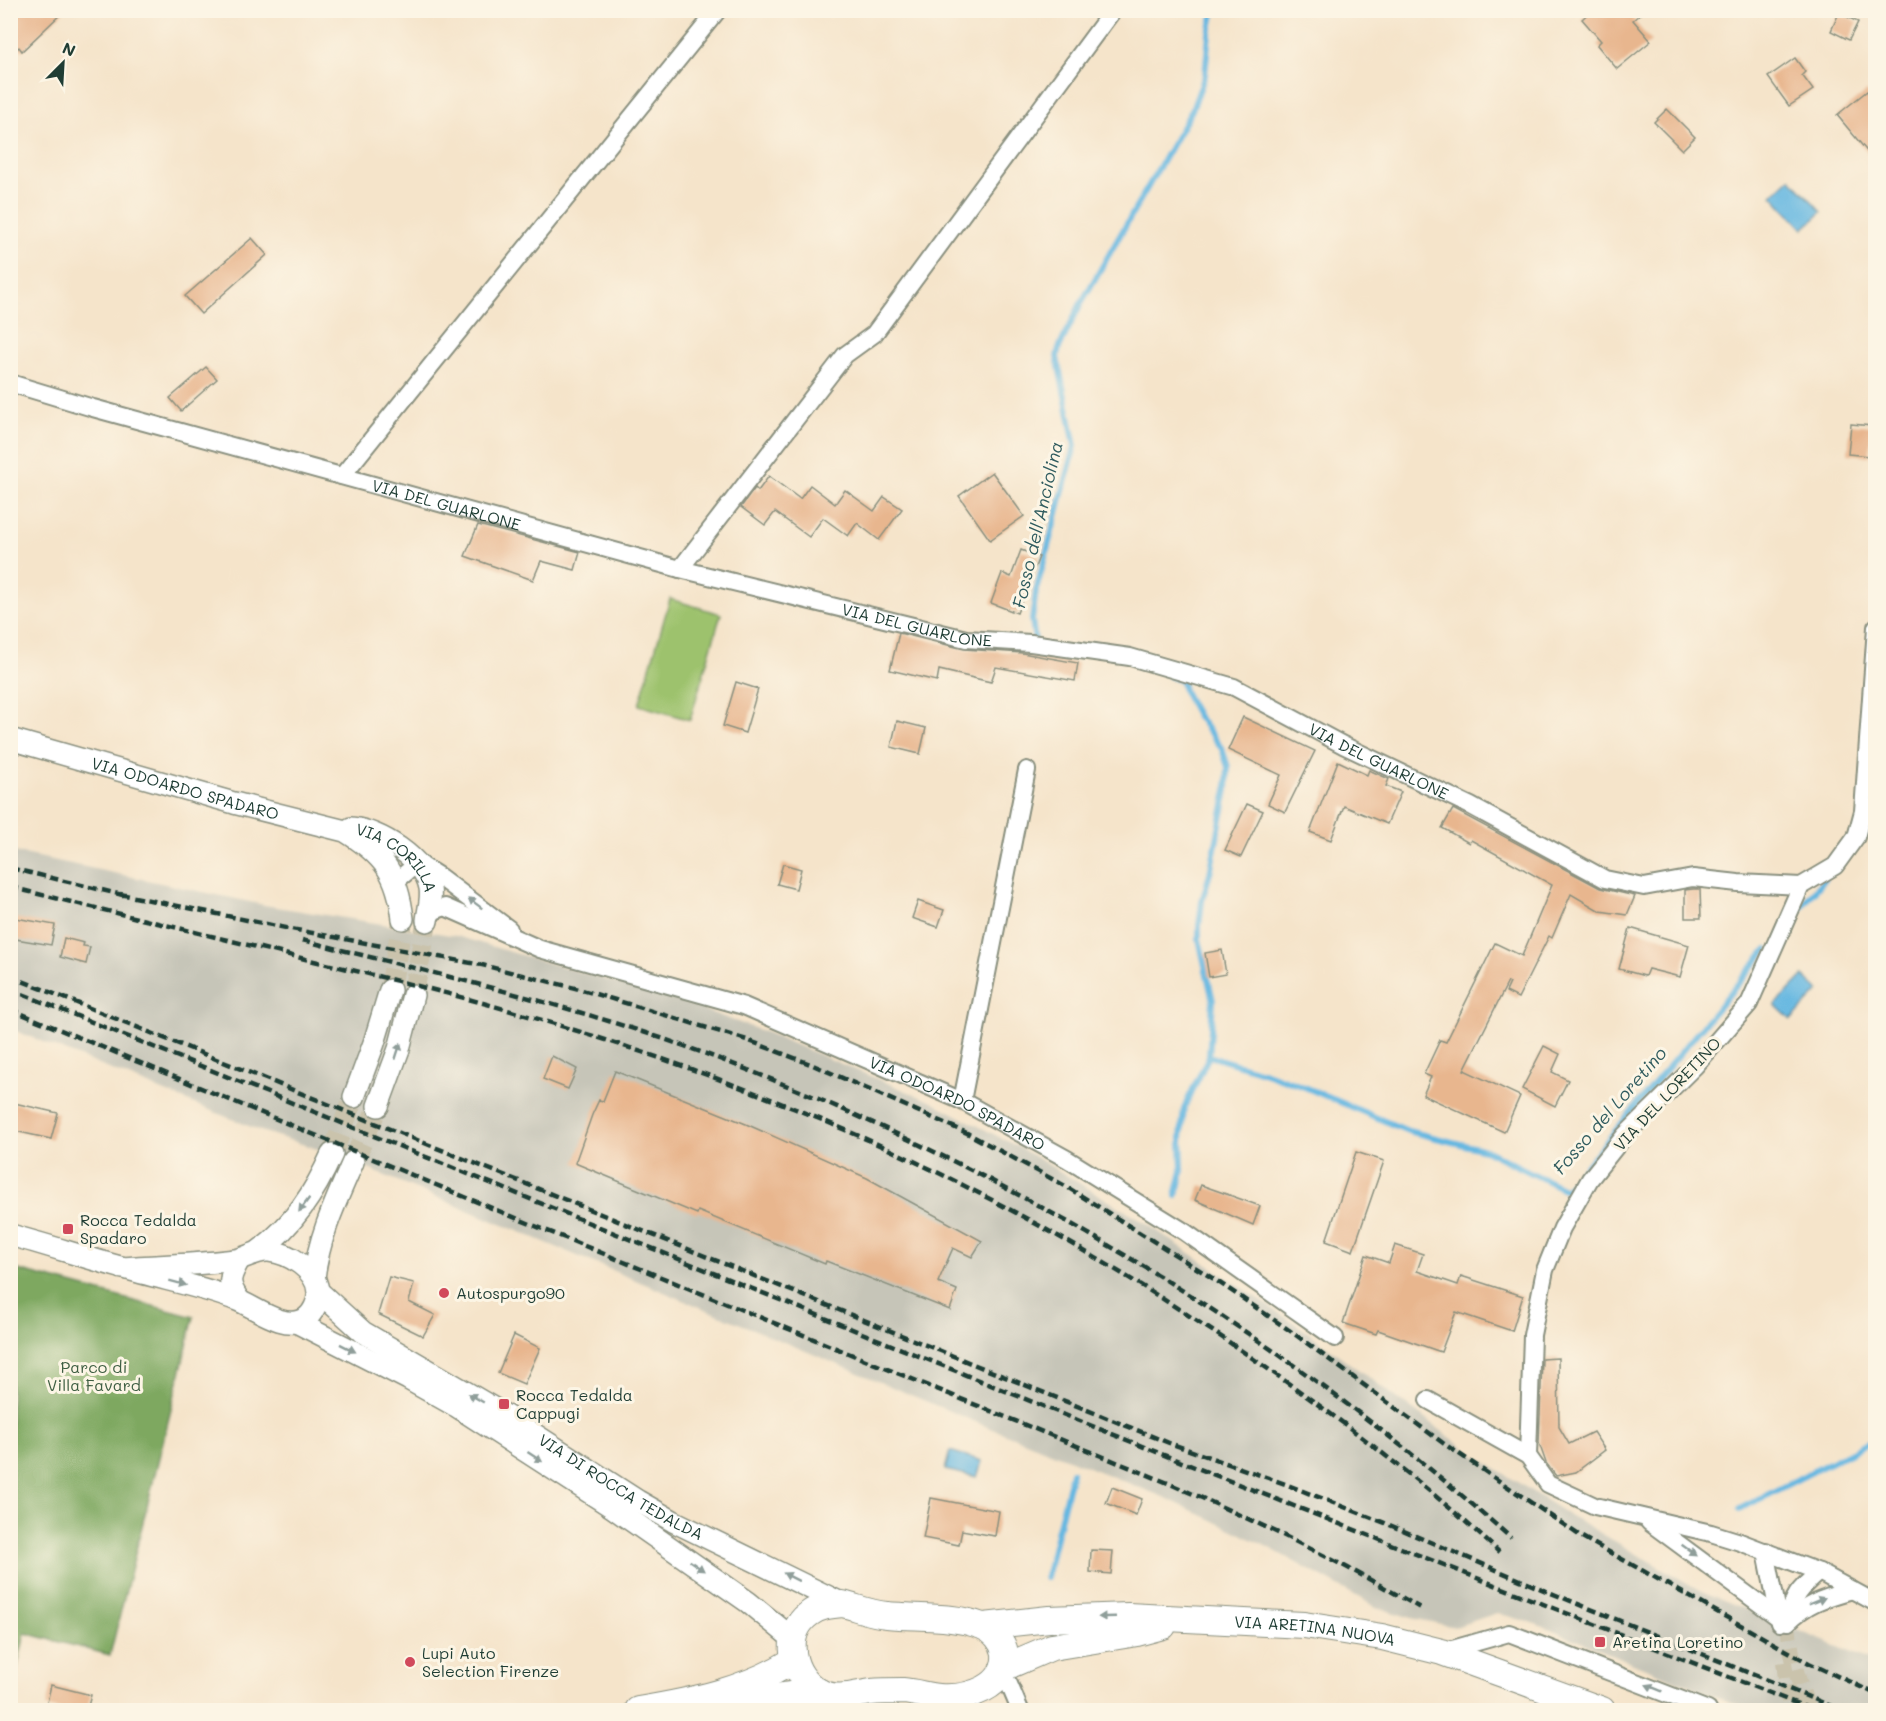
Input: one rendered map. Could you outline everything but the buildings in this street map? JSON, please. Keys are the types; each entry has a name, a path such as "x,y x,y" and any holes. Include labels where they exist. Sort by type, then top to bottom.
{"main road":[{"name":"VIA ARETINA NUOVA","path":"843,1604 876,1614 953,1620 984,1626 1087,1617 1153,1616 1186,1620 1304,1625 1382,1637 1442,1653 1602,1710"},
{"path":"638,1710 698,1700 765,1677 794,1649 801,1623 809,1614 828,1605 843,1604"},
{"name":"VIA ARETINA NUOVA","path":"698,1700 728,1701 768,1698 818,1691 840,1698 885,1691 921,1693 940,1697 980,1691 992,1685 1003,1671 1052,1647 1137,1633 1186,1620"},
{"path":"984,1626 997,1635 1003,1645 1005,1655 1003,1671"},
{"path":"794,1649 802,1676 818,1691"}],"street":[{"path":"342,476 718,10"},
{"path":"680,569 845,355 874,334 1113,10"},
{"name":"VIA DEL GUARLONE","path":"10,383 93,408 680,569 966,639 1034,643 1130,657 1234,687 1343,745 1471,806 1605,879 1644,887 1693,878 1801,886"},
{"path":"1801,886 1835,866 1857,837 1863,811 1875,627"},
{"name":"VIA ODOARDO SPADARO","path":"10,738 234,803 345,831 358,839"},
{"path":"962,1101 1027,770"},
{"name":"VIA CORILLA","path":"328,827 357,829 386,840 417,863 425,874 430,888 427,921"},
{"name":"VIA CORILLA","path":"358,839 383,862 396,881 403,920"},
{"path":"396,881 417,863"},
{"name":"VIA ODOARDO SPADARO","path":"417,863 540,949"},
{"name":"VIA DEL LORETINO","path":"1528,1456 1532,1335 1545,1270 1562,1228 1590,1179 1625,1135 1695,1066 1749,1004 1801,886"},
{"name":"VIA ODOARDO SPADARO","path":"427,921 434,911 445,906 540,949 744,1006 962,1101 1067,1159 1185,1232 1335,1338"},
{"path":"354,1097 390,990"},
{"path":"378,1106 399,1049 413,995"},
{"path":"259,1251 274,1239 303,1207 315,1190 333,1154"},
{"path":"296,1322 305,1319 313,1310 317,1257 323,1233 353,1162"},
{"name":"VIA DI ROCCA TEDALDA","path":"10,1235 240,1300 270,1317 296,1322 408,1379 456,1406 612,1507 747,1602 794,1649"},
{"name":"VIA DI ROCCA TEDALDA","path":"122,1268 239,1260 259,1251 271,1251 290,1258 308,1270 316,1285 351,1322 370,1336 500,1412 673,1521 843,1604"},
{"path":"239,1260 231,1274 230,1283 232,1290 240,1300"},
{"path":"1428,1400 1528,1456 1548,1484 1595,1506 1711,1533 1766,1551 1819,1572 1875,1603"},
{"path":"1641,1517 1710,1565 1782,1621"},
{"path":"1766,1551 1782,1621"},
{"path":"1782,1621 1795,1596 1819,1572"},
{"path":"1782,1621 1813,1602 1852,1590"},
{"path":"1442,1653 1509,1633 1708,1710"},
{"path":"1003,1671 1020,1710"},
{"path":"940,1697 967,1710"}],"shaded area":[{"path":"10,851 264,905 456,936 676,1000 765,1032 930,1101 1022,1149 1144,1222 1310,1334 1470,1452 1564,1512 1701,1591 1875,1662 1875,1710 1771,1710 1764,1708 1764,1710 1750,1710 1536,1624 1497,1613 1455,1627 1412,1618 1376,1607 1266,1546 1166,1498 983,1425 333,1154 261,1131 11,1029"}],"green space":[{"path":"670,599 721,614 690,720 639,705"},
{"name":"Parco di Villa Favard","path":"11,1268 194,1317 110,1655 25,1633 11,1696"}],"water":[{"path":"1790,178 1822,212 1803,229 1772,195"},
{"path":"1803,976 1819,991 1791,1020 1775,1005"},
{"path":"950,1451 982,1461 977,1477 945,1470"}],"waterway":[{"name":"Fosso dell'Anciolina","path":"1035,641 1032,620 1036,591 1075,446 1057,357 1059,348 1080,305 1192,110 1205,75 1214,10"},
{"name":"Fosso dell'Anciolina","path":"1170,676 1182,681 1184,691 1197,715 1222,749 1228,767 1227,790 1202,901 1199,926 1199,939 1213,1001 1209,1056 1184,1108 1181,1138 1182,1171 1176,1196"},
{"name":"Fosso del Loretino","path":"1861,835 1876,818"},
{"name":"Fosso del Loretino","path":"1796,913 1824,880"},
{"name":"Fosso del Loretino","path":"1209,1056 1307,1088 1408,1131 1485,1150 1566,1190 1767,949"},
{"path":"1740,1509 1876,1439"},
{"name":"Fosso dell'Anciolina","path":"1046,1578 1072,1472"}],"tunnel":[{"path":"390,990 403,919"},
{"path":"413,995 427,921"},
{"path":"332,1154 354,1097"},
{"path":"353,1162 378,1106"},
{"path":"1788,1622 1795,1667 1809,1710"},
{"path":"1784,1662 1790,1710"}],"railway":[{"path":"10,868 127,896"},
{"path":"10,887 410,984 518,1013 711,1076 853,1133 998,1203 1141,1285 1233,1345 1335,1417 1419,1482 1499,1552"},
{"path":"120,894 482,965 579,989 747,1040 813,1065 967,1133 1067,1187 1217,1281 1289,1330 1443,1443 1582,1537 1809,1663 1876,1694"},
{"path":"302,940 563,1007 666,1040 825,1102 931,1150 1035,1204 1136,1262 1234,1324 1330,1391 1422,1462 1511,1538"},
{"path":"10,976 1169,1443 1285,1484 1385,1523 1841,1710"},
{"path":"10,989 1164,1455 1813,1710"},
{"path":"10,1009 528,1223 1168,1483 1296,1542 1420,1608"}],"place":[{"name":"Rocca Tedalda Spadaro","path":"68,1229"},
{"name":"Autospurgo90","path":"444,1293"},
{"name":"Rocca Tedalda Cappugi","path":"504,1404"},
{"name":"Aretina Loretino","path":"1600,1642"},
{"name":"Lupi Auto Selection Firenze","path":"410,1662"}]}
